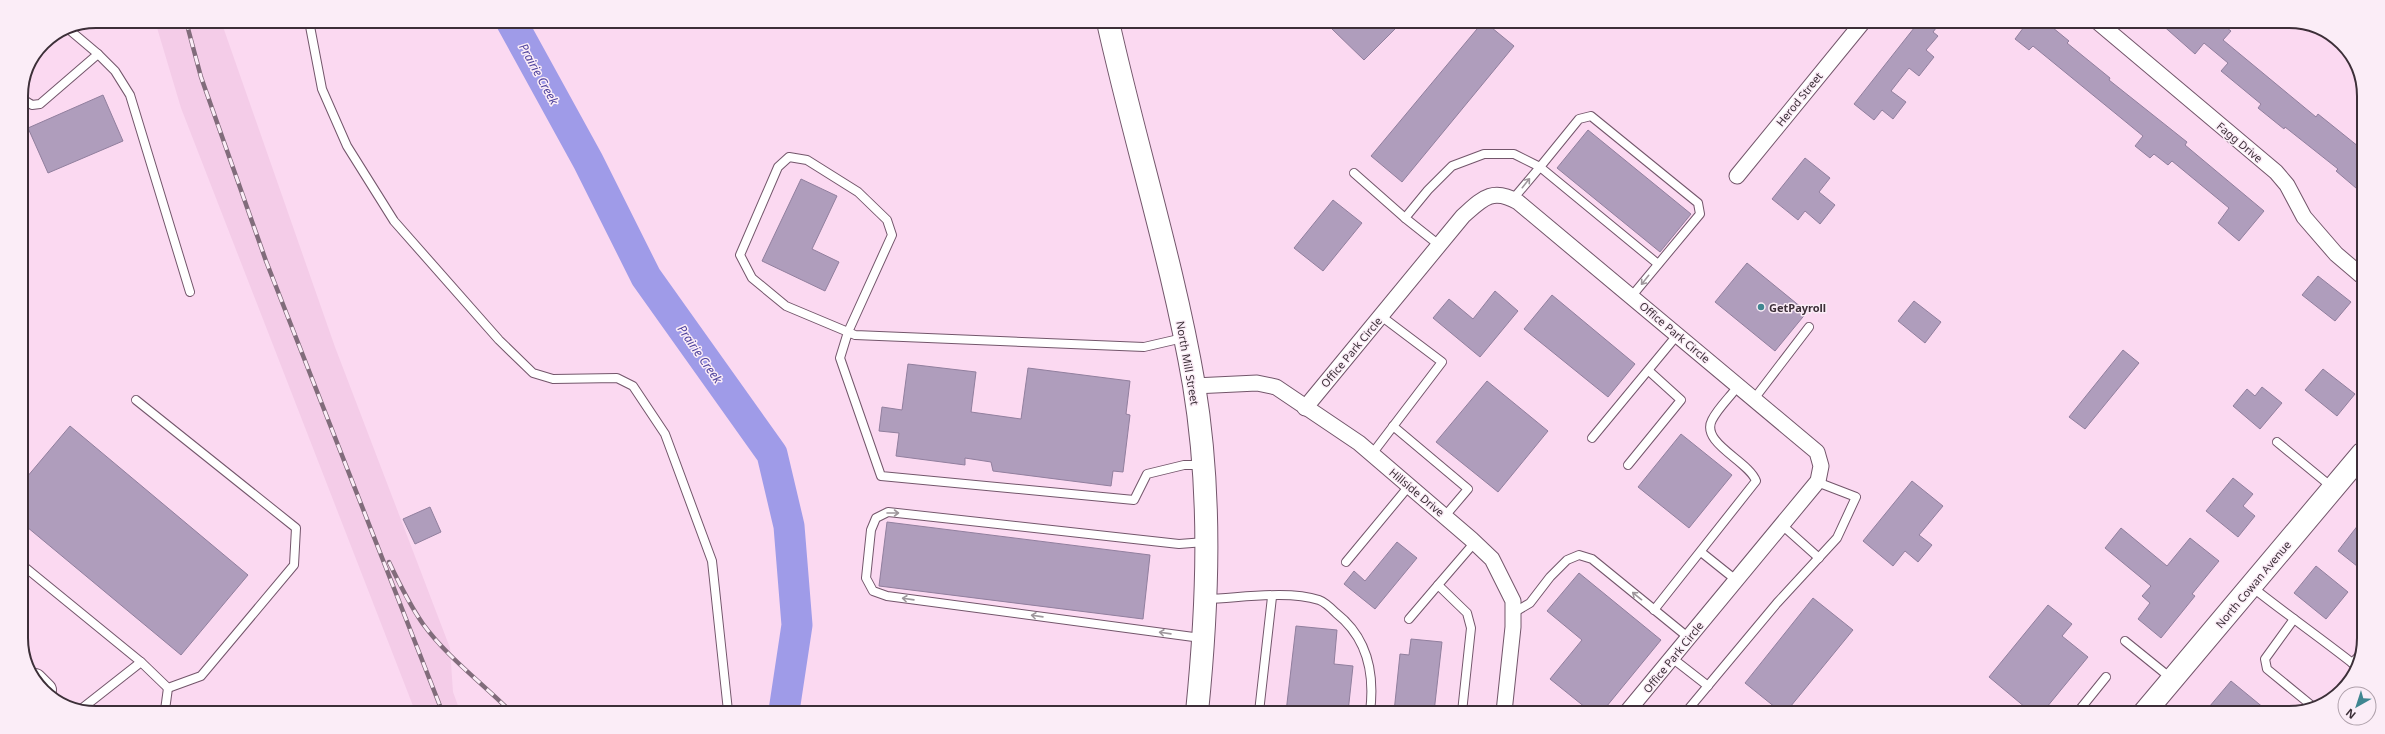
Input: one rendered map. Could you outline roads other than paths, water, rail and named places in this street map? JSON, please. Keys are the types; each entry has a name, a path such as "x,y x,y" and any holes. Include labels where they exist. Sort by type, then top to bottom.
{"main road":[{"name":"North Mill Street","path":"1109,28 1184,338 1194,386 1204,465 1207,542 1204,638 1198,706"},
{"name":"North Cowan Avenue","path":"2150,706 2357,460"}],"street":[{"name":"Herod Street","path":"1736,176 1858,28"},
{"name":"Fagg Drive","path":"2105,28 2276,172 2290,190 2304,217 2336,254 2357,272"},
{"name":"Office Park Circle","path":"1305,408 1463,216 1485,197 1505,195 1513,199 1678,334 1817,452 1821,466 1817,482 1632,706"},
{"name":"Hillside Drive","path":"1194,386 1257,383 1276,387 1372,454 1492,558 1513,601 1505,706"}],"lane":[{"path":"310,28 322,89 347,146 394,221 499,340 534,373 553,379 617,378 633,386 665,434 712,561 727,706"},
{"path":"72,33 98,54 115,71 130,94 190,292"},
{"path":"28,102 32,105 40,104 98,54"},
{"path":"1513,199 1579,119 1591,116 1692,198 1698,203 1700,214 1631,297"},
{"path":"1406,218 1428,190 1452,166 1484,154 1514,154 1540,167 1658,264"},
{"path":"1184,338 1144,347 855,335 848,332 786,306 752,278 740,255 778,167 789,157 807,160 858,192 887,220 892,234 848,332 840,358 881,476 1134,500 1147,474 1184,465 1204,465"},
{"path":"1354,173 1439,245"},
{"path":"1372,454 1442,362 1381,316"},
{"path":"1754,399 1809,327"},
{"path":"1592,438 1649,371 1678,334"},
{"path":"1628,465 1681,400 1649,371"},
{"path":"1654,610 1756,481 1747,468 1714,440 1710,431 1711,421 1738,386"},
{"path":"136,400 296,528 294,565 201,676 168,688"},
{"path":"1393,426 1468,489 1445,516"},
{"path":"2276,442 2334,488"},
{"path":"1691,706 1777,603 1837,538 1856,497 1817,482"},
{"path":"1346,562 1409,486"},
{"path":"1204,638 887,596 873,591 866,578 871,530 876,518 888,512 1179,544 1207,542"},
{"path":"1782,525 1819,558"},
{"path":"1409,620 1475,542"},
{"path":"1701,552 1736,580"},
{"path":"1513,613 1530,603 1550,577 1567,560 1579,555 1592,559 1689,638"},
{"path":"28,570 141,662 168,688"},
{"path":"1438,585 1467,613 1471,628 1463,706"},
{"path":"2251,586 2352,663"},
{"path":"1206,600 1295,596 1321,601 1349,624 1367,654 1372,692 1371,706"},
{"path":"1260,706 1272,597"},
{"path":"2294,619 2265,659 2267,669 2307,703"},
{"path":"2125,641 2173,679"},
{"path":"1672,658 1708,686"},
{"path":"86,705 141,662"},
{"path":"2083,706 2106,677"},
{"path":"166,706 168,688"}],"waterway":[{"name":"Prairie Creek","path":"515,28 588,161 646,277 772,454 789,526 797,625 785,706"}],"railway":[{"path":"188,28 201,77 266,261 440,706"},
{"path":"389,562 413,609 432,636 453,658 505,706"}],"place":[{"name":"GetPayroll","path":"1761,307"}]}
